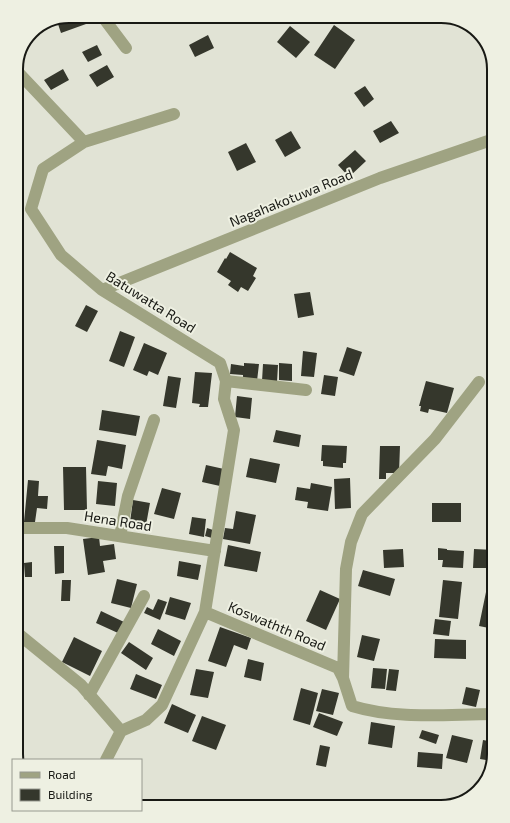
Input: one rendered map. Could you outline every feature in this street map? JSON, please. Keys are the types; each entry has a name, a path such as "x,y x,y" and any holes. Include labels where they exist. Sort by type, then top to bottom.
{"street":[{"path":"107,23 126,48"},
{"path":"23,77 84,142"},
{"name":"Batuwatta Road","path":"174,114 84,142 43,169 31,209 61,255 102,290 220,363 226,381 224,398 234,430 205,612"},
{"name":"Nagahakotuwa Road","path":"102,290 380,178 487,141"},
{"path":"226,381 306,390"},
{"path":"343,678 346,569 350,542 362,514 435,439 479,382"},
{"path":"120,536 128,496 154,420"},
{"name":"Hena Road","path":"23,528 67,528 214,551"},
{"path":"89,695 144,596"},
{"name":"Koswathth Road","path":"121,731 146,720 162,705 205,612 338,668 343,678 352,706 366,710 409,715 487,714"},
{"path":"23,638 81,685 121,731 107,759"}],"building":[{"path":"86,23 86,24 61,33 58,25"},
{"path":"334,25 355,40 335,69 314,55"},
{"path":"290,26 310,42 296,58 277,42"},
{"path":"208,35 214,48 195,57 189,45"},
{"path":"97,45 102,55 88,62 82,52"},
{"path":"107,65 114,77 97,87 89,75"},
{"path":"63,69 69,80 51,90 44,80"},
{"path":"365,86 374,99 364,107 354,93"},
{"path":"391,121 399,133 380,143 373,131"},
{"path":"291,131 301,148 285,157 275,140"},
{"path":"246,143 256,162 237,171 228,152"},
{"path":"355,150 366,161 349,177 338,165"},
{"path":"230,252 257,268 253,276 256,278 248,291 241,287 238,292 228,285 231,281 217,272"},
{"path":"310,292 314,315 298,318 294,294"},
{"path":"86,305 98,311 87,332 75,326"},
{"path":"120,331 135,337 124,367 109,361"},
{"path":"144,343 167,353 158,375 149,371 147,376 133,370"},
{"path":"347,347 362,352 354,376 339,371"},
{"path":"303,351 317,353 314,377 301,376"},
{"path":"244,363 259,364 257,381 243,380 243,375 230,374 231,364 244,366"},
{"path":"279,363 292,364 292,381 279,380"},
{"path":"263,364 278,365 277,382 262,381"},
{"path":"195,372 212,373 208,407 199,407 200,404 192,403"},
{"path":"324,375 338,377 335,396 321,394"},
{"path":"168,376 181,378 176,408 163,406"},
{"path":"426,381 454,388 447,413 429,409 428,413 420,411 421,406 419,406"},
{"path":"237,396 252,398 250,419 235,417"},
{"path":"102,410 140,416 136,436 99,430"},
{"path":"276,430 301,435 299,447 273,442"},
{"path":"97,440 126,445 122,469 108,466 106,476 91,474"},
{"path":"322,445 347,446 346,463 343,463 343,468 323,466 323,461 321,461"},
{"path":"380,446 400,446 399,473 386,473 386,479 379,479"},
{"path":"250,458 280,464 276,483 246,477"},
{"path":"206,465 224,469 220,486 202,482"},
{"path":"63,467 86,467 87,510 64,510"},
{"path":"350,478 351,508 335,509 334,479"},
{"path":"28,480 39,481 38,496 48,496 47,509 37,508 35,522 24,522"},
{"path":"98,481 117,483 115,506 96,504"},
{"path":"311,483 332,487 328,511 307,508 308,502 295,500 297,487 310,489"},
{"path":"162,488 181,493 174,519 154,514"},
{"path":"133,500 150,503 146,525 139,523 139,529 129,528"},
{"path":"432,503 461,503 461,522 432,522"},
{"path":"236,511 256,515 250,544 223,539 225,528 233,529"},
{"path":"192,517 206,519 204,537 189,534"},
{"path":"207,528 213,530 212,538 205,536"},
{"path":"99,537 100,546 114,544 116,559 103,561 105,572 88,575 83,539"},
{"path":"228,545 261,552 257,572 224,566"},
{"path":"54,546 64,546 64,573 55,574"},
{"path":"438,548 464,551 463,568 442,567 443,560 438,560"},
{"path":"403,549 404,567 384,568 383,550"},
{"path":"474,549 487,550 487,568 473,568"},
{"path":"179,561 201,565 198,580 177,576"},
{"path":"32,562 32,577 25,577 24,563"},
{"path":"363,570 395,579 390,596 358,586"},
{"path":"117,579 137,584 131,608 111,603"},
{"path":"62,580 71,580 70,601 61,601"},
{"path":"443,580 462,582 458,619 439,617"},
{"path":"320,590 340,599 326,630 306,621"},
{"path":"486,592 487,628 479,626"},
{"path":"170,597 191,603 185,620 165,614"},
{"path":"158,599 167,602 160,620 144,613 147,607 153,610"},
{"path":"101,611 124,622 118,633 96,623"},
{"path":"435,619 451,621 449,636 433,634"},
{"path":"220,627 251,638 247,650 234,645 226,667 208,661"},
{"path":"158,629 181,641 174,656 151,644"},
{"path":"362,635 380,639 374,661 357,657"},
{"path":"74,637 102,651 90,676 62,662"},
{"path":"435,639 466,640 466,659 434,658"},
{"path":"129,642 153,658 146,670 121,653"},
{"path":"248,659 264,663 261,681 244,677"},
{"path":"373,668 387,669 385,689 371,688"},
{"path":"196,669 214,672 208,698 190,695"},
{"path":"389,669 399,670 396,691 386,690"},
{"path":"136,674 162,685 156,699 130,689"},
{"path":"466,687 480,690 476,707 462,704"},
{"path":"301,688 318,693 310,725 293,720"},
{"path":"322,689 339,693 333,715 316,711"},
{"path":"172,704 196,715 188,733 164,723"},
{"path":"319,713 343,722 337,736 313,727"},
{"path":"202,716 226,725 216,750 192,741"},
{"path":"371,722 395,726 392,748 368,744"},
{"path":"422,730 439,735 436,744 419,738"},
{"path":"452,735 473,740 467,763 446,758"},
{"path":"483,740 487,741 487,760 480,759"},
{"path":"320,745 330,747 326,767 316,765"},
{"path":"418,752 443,754 442,769 417,767"}]}
